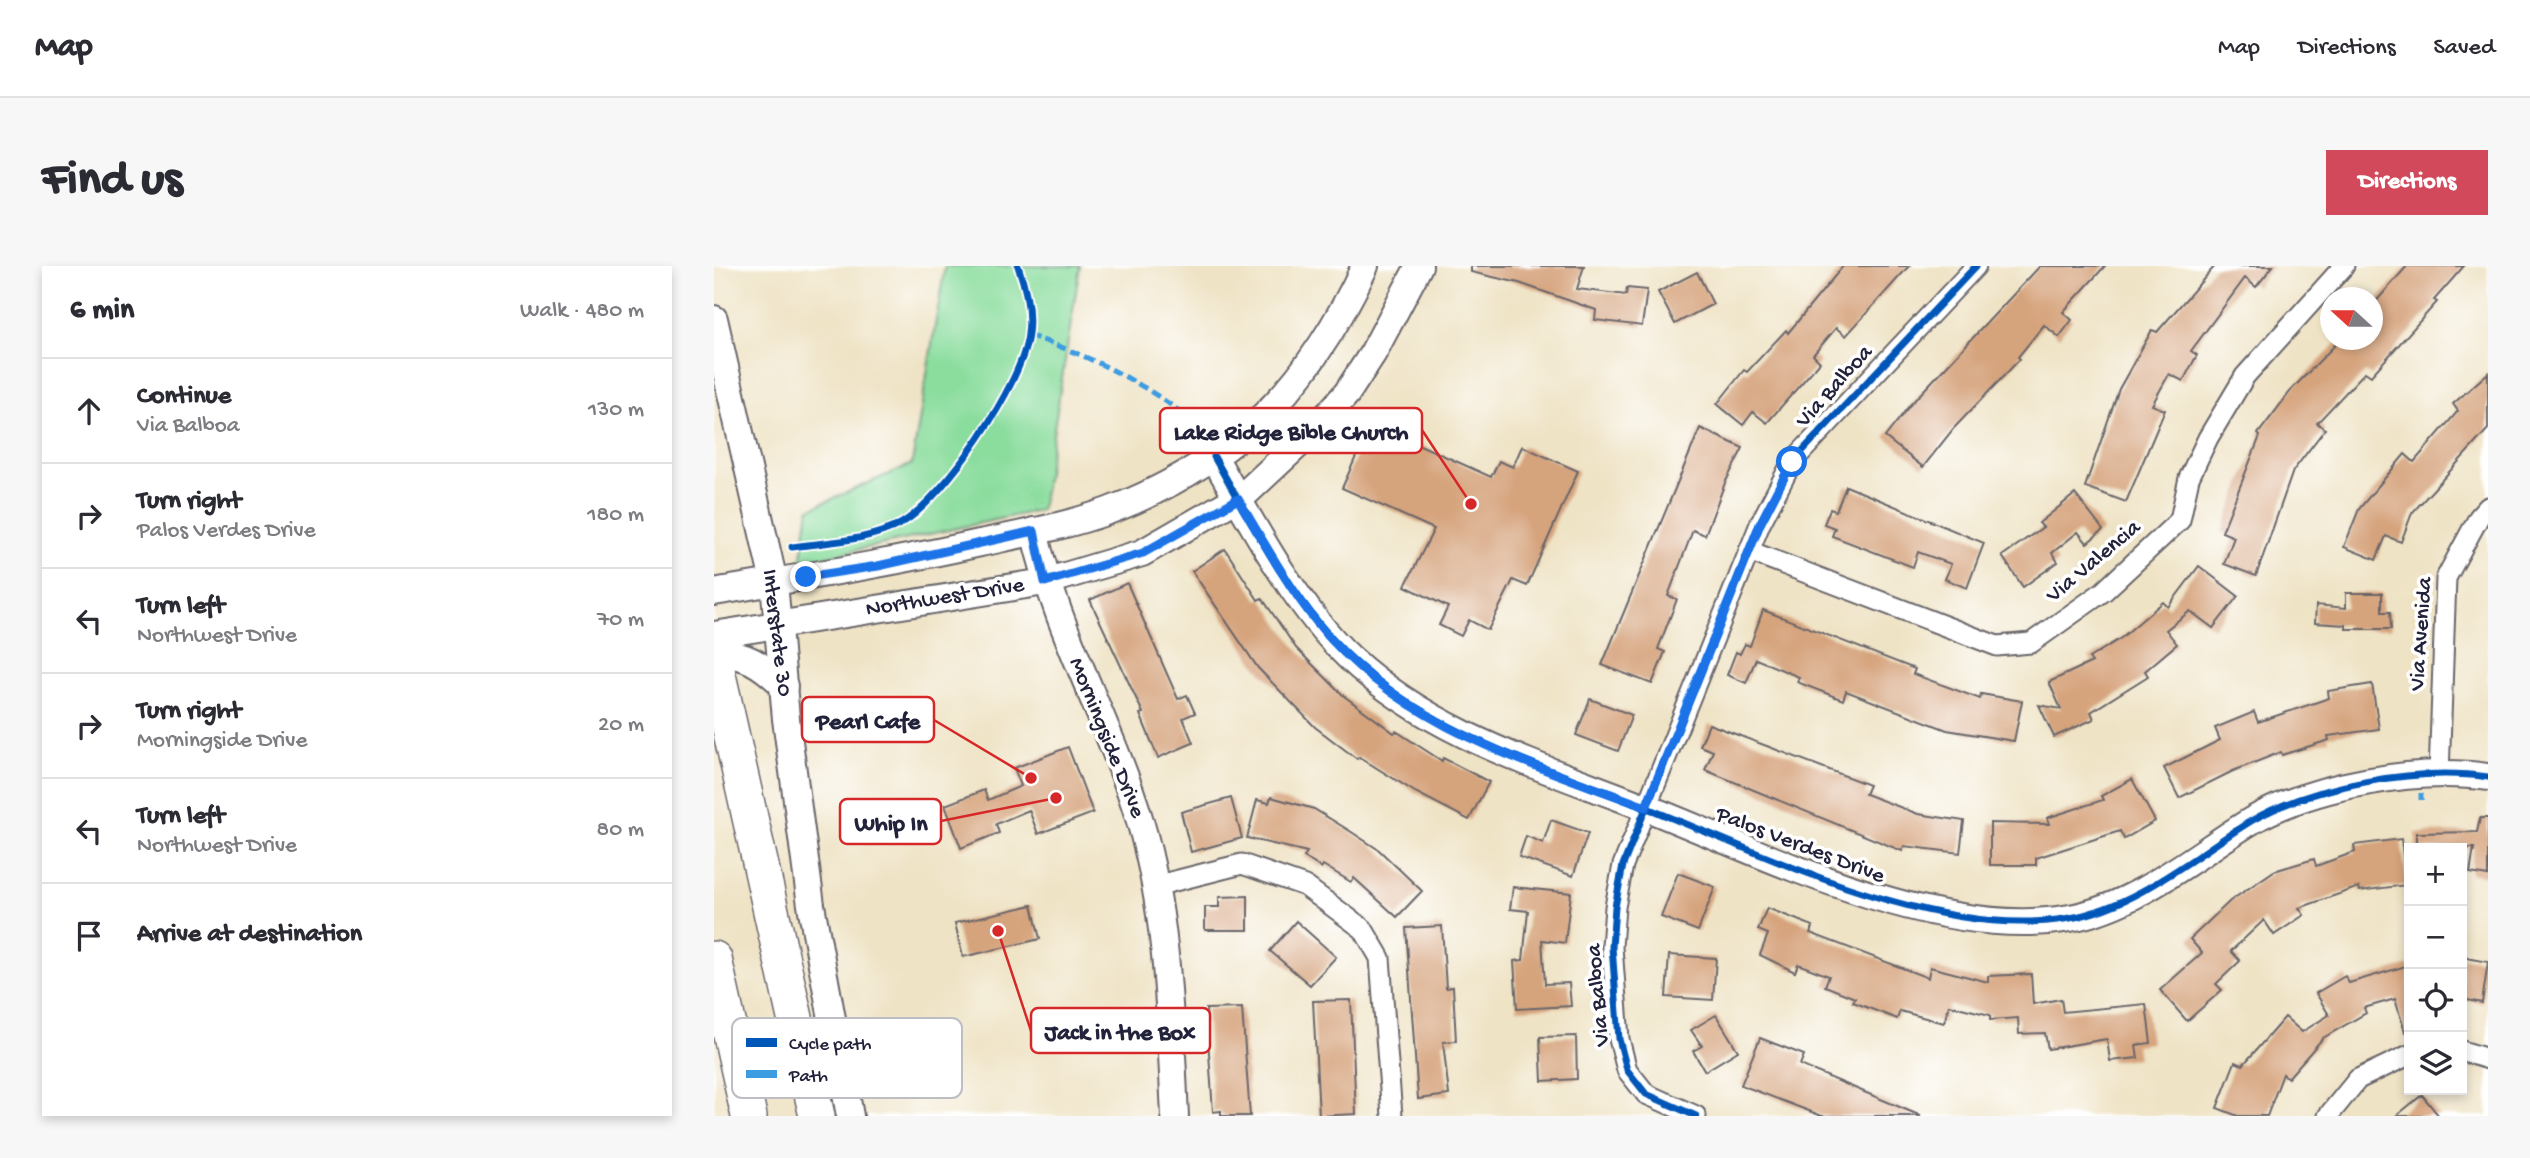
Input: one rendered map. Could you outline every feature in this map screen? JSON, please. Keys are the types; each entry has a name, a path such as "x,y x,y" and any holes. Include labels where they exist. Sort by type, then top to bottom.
{"highway":[{"path":"717,650 796,1018"},
{"path":"714,959 732,1040"},
{"path":"745,1098 749,1116"},
{"path":"813,1098 817,1116"}],"main road":[{"name":"Northwest Drive","path":"714,592 878,566 1110,511 1213,457 1257,422 1291,386 1325,338 1365,266"},
{"name":"Northwest Drive","path":"717,650 778,624 1045,582 1143,553 1238,499 1290,454 1347,393 1373,353 1419,266"},
{"name":"Interstate 30","path":"714,319 774,582 811,905 832,1018"},
{"name":"Palos Verdes Drive","path":"1213,457 1318,624 1361,668 1415,709 1478,743 1851,889 1919,909 2017,921 2069,919 2114,905 2255,819 2320,793 2381,780 2439,775 2488,777"},
{"name":"Morningside Drive","path":"1034,531 1045,582 1131,793 1155,886 1168,991 1175,1116"},
{"path":"717,650 768,670 784,686"},
{"name":"Interstate 30","path":"847,1098 850,1116"}],"street":[{"name":"Via Balboa","path":"1696,1116 1646,1094 1627,1070 1619,1039 1612,947 1615,907 1623,865 1749,551 1792,462 1976,266"},
{"name":"Via Valencia","path":"1749,551 1997,646 2031,643 2104,591 2180,520 2189,478 2208,438 2245,376 2344,266"},
{"name":"Via Avenida","path":"2439,775 2446,578 2479,517 2488,507"},
{"path":"1155,886 1242,864 1305,886 1363,929 1380,958 1392,1116"},
{"path":"2467,1053 2488,1059"},
{"path":"2328,1116 2358,1079 2404,1057"}],"green space":[{"path":"945,266 1080,266 1041,510 801,562 809,509 912,464"}],"building":[{"path":"1471,266 1584,266 1577,289 1626,295 1627,288 1647,290 1642,326 1595,320 1596,310 1519,283 1471,272"},
{"path":"1843,266 1909,266 1846,336 1836,328 1813,355 1820,362 1767,423 1753,412 1743,425 1717,404 1744,370 1747,372 1786,330 1788,333"},
{"path":"2040,266 2105,266 2063,312 2072,320 2059,337 2044,325 2018,357 2020,359 1954,428 1923,467 1885,437 1910,405"},
{"path":"2215,266 2273,266 2256,287 2245,278 2191,351 2197,355 2183,381 2169,374 2152,405 2165,410 2126,502 2085,487 2119,389 2152,330 2157,332"},
{"path":"2407,266 2464,266 2434,300 2437,302 2371,376 2365,372 2317,423 2325,429 2293,471 2256,576 2224,564 2234,537 2222,532 2260,436 2258,434 2293,388 2330,350 2383,350 2383,293"},
{"path":"1697,272 1713,304 1675,324 1658,292"},
{"path":"2488,373 2488,429 2412,513 2401,542 2386,536 2376,560 2344,547 2359,509 2405,454 2414,462 2458,411 2453,404"},
{"path":"1371,423 1491,477 1499,461 1513,467 1522,446 1578,471 1527,586 1513,580 1488,630 1469,620 1461,636 1439,625 1448,607 1405,586 1434,529 1342,488"},
{"path":"1700,428 1743,448 1725,483 1705,535 1693,530 1668,596 1677,599 1658,649 1665,652 1652,684 1602,665"},
{"path":"1846,486 1984,543 1967,588 1945,579 1951,564 1918,552 1913,567 1832,536 1835,528 1824,524 1830,509 1836,511"},
{"path":"2075,494 2103,530 2087,543 2078,532 2052,553 2058,562 2023,587 2002,556 2043,527 2039,523"},
{"path":"1225,549 1258,600 1262,598 1296,648 1344,696 1394,733 1396,731 1442,761 1443,758 1489,782 1469,820 1415,792 1359,757 1357,759 1315,727 1258,668 1192,571"},
{"path":"2199,566 2238,596 2213,628 2190,611 2166,630 2177,644 2145,671 2148,676 2091,712 2094,719 2054,737 2039,705 2061,709 2049,682 2092,662 2089,658 2121,638 2163,602 2168,607"},
{"path":"1127,583 1178,699 1187,695 1195,713 1183,718 1193,743 1158,758 1140,714 1143,713 1090,600"},
{"path":"2346,593 2382,593 2382,612 2390,612 2391,629 2346,629 2346,625 2315,623 2316,605 2346,608"},
{"path":"1763,610 1915,669 1913,674 1980,699 1981,694 2022,701 2014,741 1947,730 1846,691 1843,700 1797,682 1799,677 1756,659 1746,683 1727,675 1736,652 1740,654 1745,644 1750,646"},
{"path":"2372,684 2379,729 2328,736 2329,740 2282,755 2281,752 2233,771 2179,798 2164,768 2220,740 2215,728 2254,712 2258,722 2329,698 2328,691"},
{"path":"1590,699 1632,715 1618,751 1576,735"},
{"path":"1709,724 1869,785 1865,794 1918,814 1964,821 1960,853 1904,846 1902,851 1705,770 1713,751 1700,746"},
{"path":"1068,747 1093,813 1038,834 1029,810 996,824 999,833 961,848 945,805 984,790 988,800 1021,786 1014,768"},
{"path":"2132,779 2155,821 2124,839 2120,831 2036,858 2036,865 1990,865 1990,823 2049,824 2047,818 2103,800 2101,796"},
{"path":"1271,797 1314,809 1350,831 1379,850 1422,891 1397,917 1354,878 1351,882 1323,865 1321,868 1304,857 1307,852 1247,838 1257,800 1269,803"},
{"path":"1231,798 1242,838 1191,852 1181,812"},
{"path":"2480,818 2488,818 2488,876 2470,873 2474,848 2467,848 2467,843 2416,843 2416,833 2477,832"},
{"path":"1551,820 1588,833 1573,876 1519,857 1526,836 1543,843"},
{"path":"2401,839 2404,885 2360,891 2359,887 2299,908 2304,915 2274,935 2264,920 2231,951 2240,961 2216,984 2222,990 2187,1021 2160,990 2202,953 2190,939 2230,901 2274,871 2314,859 2316,866 2355,852 2354,845"},
{"path":"1678,873 1715,887 1698,931 1661,917"},
{"path":"1513,887 1571,893 1565,943 1542,940 1545,984 1569,983 1571,1006 1517,1009 1514,961 1523,960 1528,911 1510,909"},
{"path":"1248,896 1248,930 1205,930 1205,907 1219,907 1219,897"},
{"path":"1032,905 1040,939 963,957 955,923"},
{"path":"1767,908 1813,926 1810,933 1928,978 1930,967 1988,982 1988,976 2031,974 2033,1004 2061,999 2063,1012 2146,1004 2151,1043 2136,1045 2138,1058 2110,1061 2107,1039 2048,1049 2045,1033 2019,1034 2018,1018 1990,1020 1990,1015 1949,1005 1944,1023 1900,1011 1897,1019 1853,1002 1855,998 1825,986 1829,976 1798,964 1795,972 1760,955 1768,934 1758,930"},
{"path":"1296,921 1336,957 1310,985 1270,951"},
{"path":"1442,926 1446,988 1453,987 1456,1041 1443,1042 1449,1095 1418,1099 1406,928"},
{"path":"1669,955 1716,958 1713,1000 1666,997"},
{"path":"2467,958 2488,962 2482,1003 2467,1000"},
{"path":"2404,966 2404,1029 2395,999 2364,1008 2366,1013 2323,1038 2288,1078 2283,1074 2267,1116 2238,1116 2217,1108 2235,1062 2243,1065 2285,1017 2302,1032 2329,1015 2316,993 2345,976 2349,983"},
{"path":"1351,1000 1356,1114 1319,1116 1313,1001"},
{"path":"1242,1008 1250,1116 1221,1116 1221,1111 1213,1112 1206,1009"},
{"path":"1716,1015 1738,1051 1705,1071 1693,1051 1702,1046 1691,1030"},
{"path":"1576,1036 1577,1079 1542,1081 1540,1037"},
{"path":"1760,1038 1804,1055 1800,1065 1921,1116 1822,1116 1741,1085"},
{"path":"2422,1095 2439,1116 2396,1116"}],"marked path":[{"path":"1028,335 1109,368 1147,389 1183,414"},
{"path":"2421,793 2421,800"}],"cycle path":[{"path":"792,547 862,537 890,529 919,510 939,490 979,438 1012,381 1023,355 1029,317 1018,266"},
{"path":"1696,1116 1646,1094 1627,1070 1619,1039 1612,947 1615,907 1623,865 1760,524 1792,462 1976,266"},
{"path":"1214,457 1276,563 1311,614 1350,658 1418,709 1455,730 1533,764 1802,871 1912,907 1967,918 2020,922 2070,918 2119,903 2164,878 2251,821 2304,798 2398,777 2488,777"}],"place":[{"name":"Lake Ridge Bible Church","path":"1471,504"},
{"name":"Pearl Cafe","path":"1031,778"},
{"name":"Whip In","path":"1056,798"},
{"name":"Jack in the Box","path":"998,931"}],"route":[{"path":"806,577 878,566 1034,531 1045,582 1143,553 1238,499 1318,624 1361,668 1415,709 1478,743 1646,807 1760,524 1792,462"}]}
